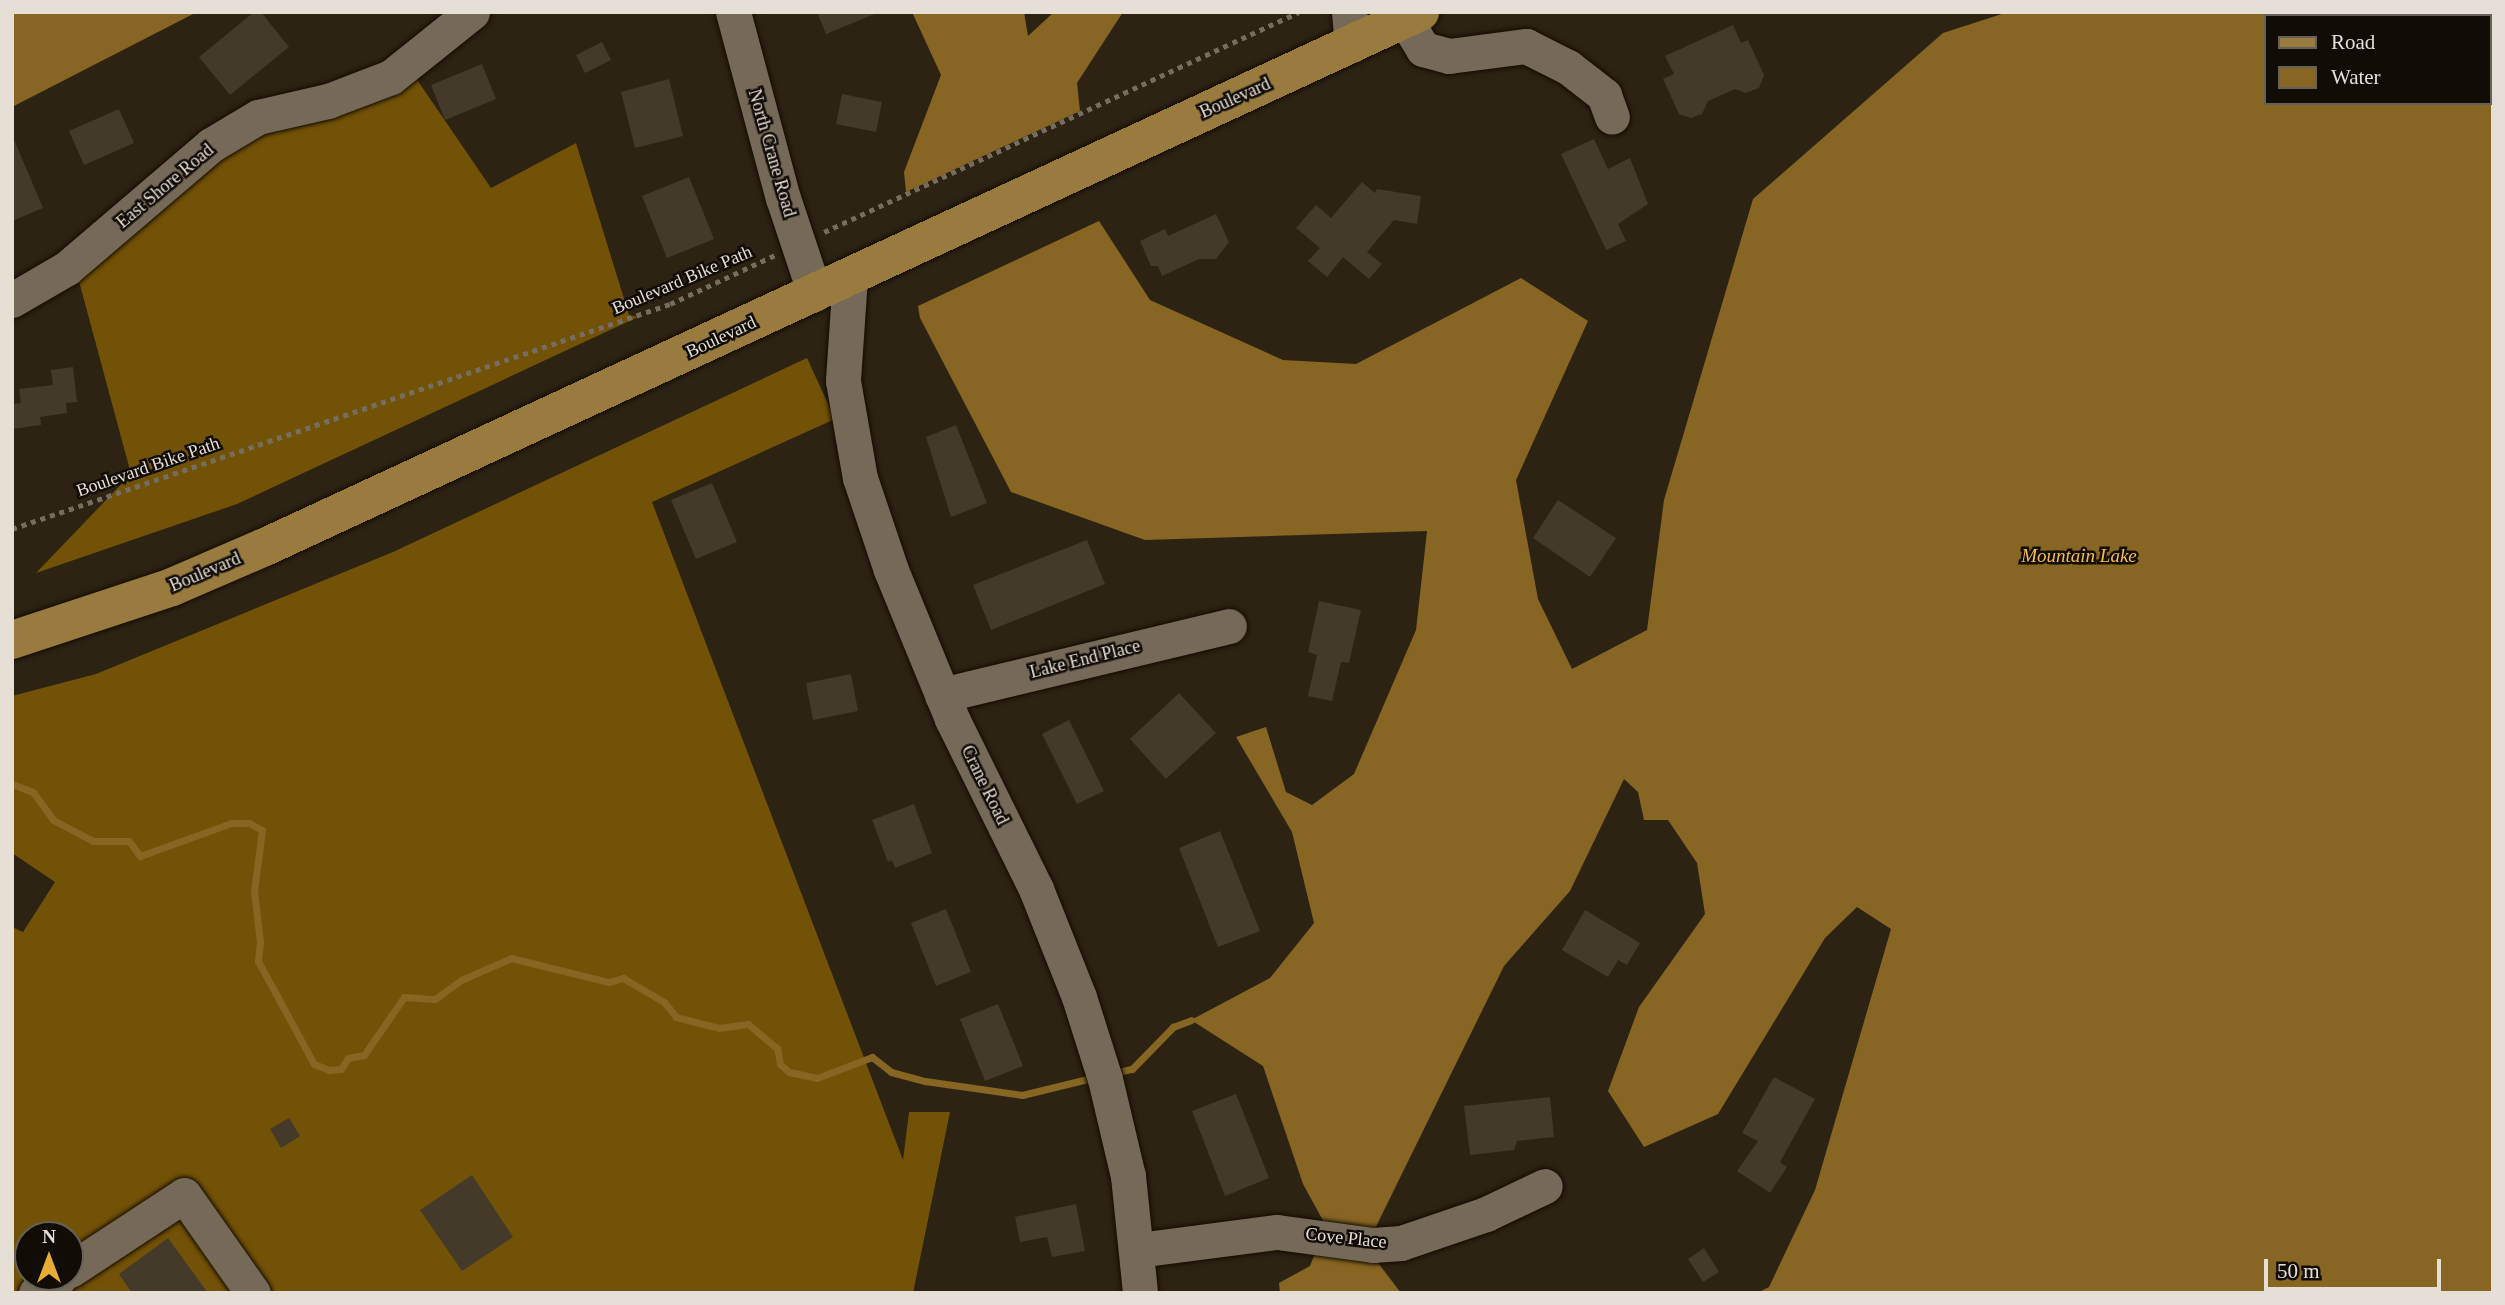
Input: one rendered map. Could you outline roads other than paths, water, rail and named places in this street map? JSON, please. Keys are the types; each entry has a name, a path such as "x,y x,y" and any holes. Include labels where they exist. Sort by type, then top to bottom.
{"main road":[{"name":"Boulevard","path":"12,640 172,587 242,557 815,294 1351,29 1412,16"}],"street":[{"name":"East Shore Road","path":"12,300 68,268 211,145 258,117 328,101 391,77 472,12"},
{"name":"North Crane Road","path":"733,12 815,294"},
{"path":"1412,16 1423,49 1450,56 1526,46 1569,67 1604,95 1612,117"},
{"name":"Crane Road","path":"850,277 843,381 860,478 891,570 942,695 1040,899 1102,1069 1128,1176 1138,1250 1140,1293"},
{"name":"Lake End Place","path":"942,695 1229,626"},
{"name":"Cove Place","path":"1138,1250 1291,1233 1373,1245 1401,1242 1450,1228 1545,1186"},
{"path":"84,1261 184,1195 253,1293"}],"water":[{"path":"12,12 197,12 12,107"},
{"path":"912,12 1024,12 1028,36 1054,12 1123,12 1077,83 1080,111 906,192 904,172 941,75"},
{"name":"Mountain Lake","path":"2008,12 2493,12 2493,1293 1757,1293 1769,1287 1815,1190 1891,929 1857,907 1825,938 1718,1114 1644,1147 1608,1091 1639,1007 1705,914 1697,863 1668,820 1644,820 1638,792 1624,779 1570,891 1504,966 1366,1247 1401,1293 1280,1293 1279,1283 1310,1266 1326,1226 1303,1184 1263,1066 1191,1020 1270,978 1314,923 1292,832 1236,737 1266,727 1286,792 1312,805 1354,774 1416,630 1427,531 1145,540 1011,492 920,318 918,306 1099,221 1150,300 1283,360 1356,364 1521,278 1588,321 1516,480 1538,599 1572,669 1647,630 1664,500 1753,199 1943,33"}],"waterway":[{"path":"12,784 33,792 53,820 93,841 129,841 140,856 231,823 249,823 262,830 254,891 260,942 258,961 314,1064 329,1070 341,1069 348,1058 364,1055 404,997 435,999 461,980 511,958 609,982 623,978 664,1002 676,1017 719,1028 748,1024 777,1048 780,1064 789,1072 817,1078 872,1057 891,1072 925,1081 1022,1095 1096,1077"},
{"path":"1114,1073 1132,1069 1173,1027 1191,1020"}]}
